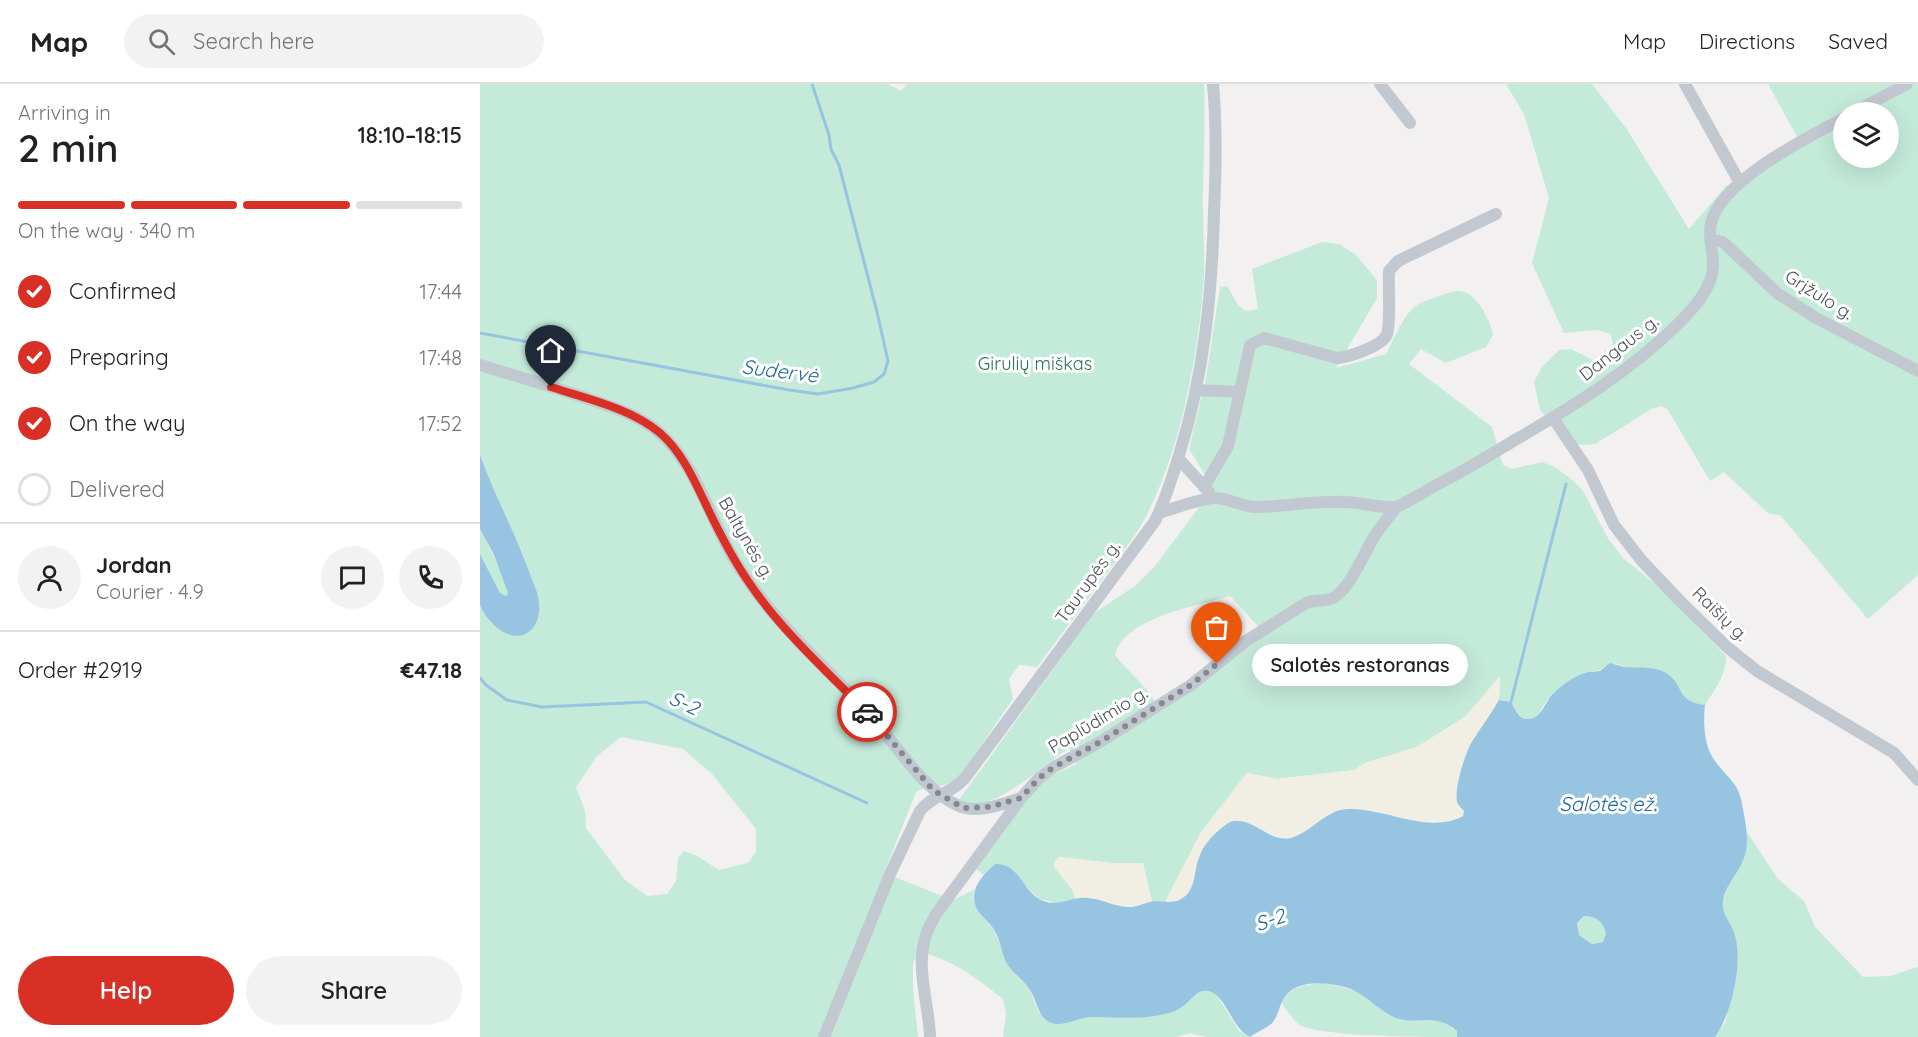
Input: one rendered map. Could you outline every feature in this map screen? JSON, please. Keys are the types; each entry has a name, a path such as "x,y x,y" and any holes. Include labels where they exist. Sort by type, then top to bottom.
{"street":[{"name":"Taurupės g.","path":"824,1037 906,839 926,803 951,791 965,778 1159,513 1178,458 1197,390 1207,326 1213,253 1217,134 1213,84"},
{"path":"1380,84 1410,123"},
{"path":"1685,84 1740,183"},
{"path":"1873,102 1907,84"},
{"name":"Dangaus g.","path":"1396,507 1553,418 1656,346 1685,317 1709,283 1714,266 1710,239 1711,223 1716,209 1740,183 1792,147 1833,124"},
{"path":"1204,487 1228,446 1250,345 1264,338 1336,358 1346,357 1380,343 1387,334 1389,271 1398,261 1496,214"},
{"name":"Grįžulo g.","path":"1710,239 1723,242 1777,292 1816,318 1918,371"},
{"name":"Baltynės g.","path":"480,365 623,411 659,432 672,444 683,459 733,558 754,589 799,642 892,739 927,784 941,796"},
{"path":"1197,390 1240,392"},
{"name":"Raišių g.","path":"1553,418 1588,470 1614,525 1642,561 1688,609 1757,671 1894,753 1918,780"},
{"path":"1178,458 1215,497 1253,508 1307,501 1396,507"},
{"path":"1159,513 1215,497"},
{"name":"Paplūdimio g.","path":"930,1037 921,969 926,934 936,914 1021,798 1039,778 1054,767 1100,742 1191,685 1256,635 1306,603 1335,597 1349,580 1373,538 1396,507"},
{"path":"941,796 963,808 990,807 1021,798"}],"green space":[{"name":"Girulių miškas","path":"480,84 888,84 901,91 907,84 1204,84 1202,303 1192,373 1175,444 1163,477 1135,535 1037,667 1019,665 1009,679 1013,699 960,776 948,784 916,792 884,873 953,900 974,890 973,896 978,911 994,930 1007,963 1029,988 1039,1013 1061,1024 1087,1017 1150,1017 1168,1013 1182,1007 1196,993 1206,990 1216,994 1239,1031 1249,1037 1206,1037 1190,1033 1177,1037 1003,1037 1006,1013 1003,999 965,971 922,952 913,962 913,990 918,1037 480,1037 480,603 486,615 504,633 539,602 523,554 494,494 480,455","holes":["621,737 683,749 712,774 756,829 756,852 748,863 719,870 697,856 684,851 678,858 676,881 667,894 647,896 625,880 586,828 585,811 576,787 597,756"]},
{"path":"1506,84 1592,84 1626,128 1689,229 1727,185 1734,189 1800,142 1768,84 1918,84 1918,575 1868,619 1780,515 1769,514 1724,472 1710,481 1668,410 1662,406 1653,408 1595,444 1580,445 1563,437 1540,410 1534,382 1542,367 1559,350 1571,349 1595,361 1613,344 1611,334 1597,330 1564,333 1532,263 1549,198 1524,114"},
{"path":"1322,242 1339,244 1356,255 1377,280 1377,298 1336,368 1386,354 1404,319 1420,303 1455,291 1472,297 1486,315 1493,334 1486,347 1446,363 1421,349 1409,364 1492,427 1503,465 1512,469 1542,462 1555,467 1574,481 1583,491 1609,540 1624,559 1659,587 1726,656 1724,670 1705,705 1688,699 1677,685 1624,666 1610,664 1590,672 1561,690 1546,702 1535,718 1531,719 1519,715 1511,702 1499,700 1500,676 1466,716 1417,747 1365,763 1355,770 1277,779 1247,773 1201,832 1165,902 1152,901 1142,863 1112,863 1059,857 1076,899 1062,904 1039,899 1021,881 1014,870 995,864 984,875 975,868 1030,795 1049,777 1076,764 1069,748 1002,795 982,803 967,803 959,800 1094,613 1135,586 1155,566 1209,494 1208,480 1189,449 1206,378 1220,287 1227,286 1238,305 1246,311 1258,309 1252,269","holes":["1230,596 1258,626 1195,678 1155,702 1115,655 1121,642 1132,631 1147,622"]},
{"path":"480,529 502,576 508,593 506,596 500,593 480,554"},
{"path":"1747,832 1778,879 1804,901 1815,927 1863,977 1890,976 1918,967 1918,1037 1715,1037 1726,1021 1737,947 1734,932 1724,917 1723,902 1729,883 1745,857"},
{"path":"1584,916 1592,917 1601,923 1606,934 1603,942 1592,944 1579,935 1577,923"},
{"path":"1324,983 1359,993 1397,1018 1443,1022 1457,1031 1457,1037 1354,1034 1315,1030 1301,1026 1280,1001 1300,987"}],"sand":[{"path":"1500,676 1499,700 1489,719 1472,741 1462,769 1461,808 1464,811 1463,816 1451,821 1419,822 1353,809 1290,838 1273,835 1237,821 1199,856 1190,892 1177,900 1165,902 1201,832 1247,773 1277,779 1354,770 1365,763 1417,747 1466,716"},
{"path":"1059,857 1112,863 1143,863 1152,901 1123,907 1093,900 1076,899 1074,892 1054,867 1054,862"}],"water":[{"path":"480,455 538,597 537,620 532,629 517,636 502,631 494,625 480,604 480,554 500,593 506,596 508,593 494,555 480,529"},
{"name":"Salotės ež.","path":"1610,663 1624,667 1651,668 1666,673 1676,682 1684,696 1695,703 1705,705 1705,733 1710,753 1733,782 1741,799 1746,828 1746,851 1742,864 1726,891 1723,903 1737,944 1737,972 1727,1015 1715,1037 1457,1037 1457,1031 1442,1022 1396,1018 1353,990 1338,985 1319,983 1293,989 1284,997 1273,1022 1250,1037 1243,1033 1219,998 1208,991 1200,992 1174,1011 1156,1016 1088,1017 1056,1024 1044,1018 1031,991 1008,966 995,932 975,904 977,885 995,864 1003,865 1015,872 1033,894 1046,902 1058,903 1088,898 1132,907 1154,901 1178,901 1190,891 1202,851 1216,833 1230,822 1245,822 1275,837 1291,838 1305,832 1332,813 1347,809 1376,812 1421,822 1450,821 1463,816 1464,811 1458,804 1457,791 1464,762 1470,745 1499,700 1511,702 1521,717 1532,719 1565,683 1584,673 1600,670","holes":["1584,916 1599,920 1603,926 1606,934 1603,942 1592,944 1579,935 1577,923"]}],"waterway":[{"name":"Sudervė","path":"480,333 818,394 874,382 884,374 888,361 839,165 831,149 829,135 812,84"},
{"path":"1511,702 1566,484"},
{"name":"S-2","path":"480,678 507,700 542,707 646,702 867,803"}],"way so far":[{"path":"867,712 933,790 963,808 990,807 1021,798 1039,778 1054,767 1100,742 1191,685 1217,664"}],"place":[{"name":"Salotės restoranas","path":"1217,664"}],"route":[{"path":"551,387 623,411 659,432 672,444 683,459 733,558 748,582 799,642 867,712"}]}
